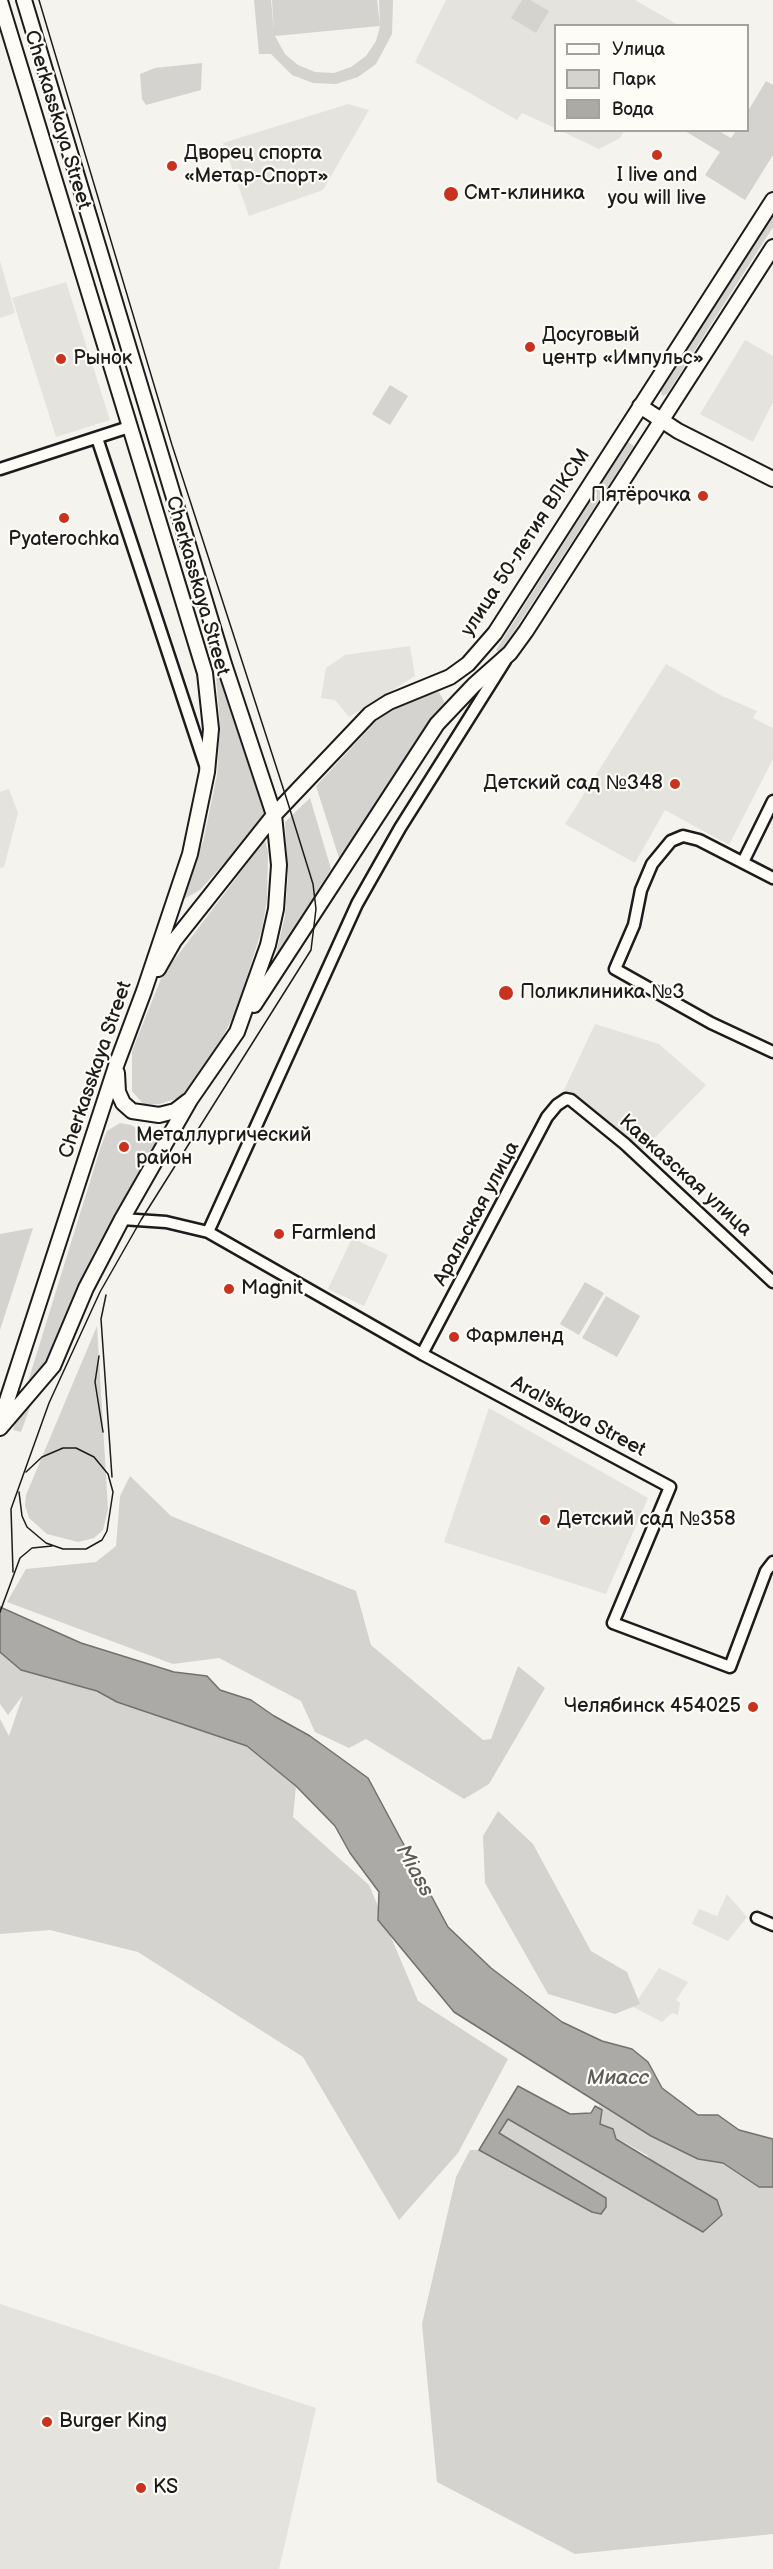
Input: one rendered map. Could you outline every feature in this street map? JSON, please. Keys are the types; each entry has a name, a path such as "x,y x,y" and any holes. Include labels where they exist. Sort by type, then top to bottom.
{"main road":[{"name":"Cherkasskaya Street","path":"0,1428 53,1366 86,1288 122,1219 190,1100 237,1032 257,981 276,909 279,865 274,815 224,664 24,0"},
{"name":"Cherkasskaya Street","path":"0,1 205,673 211,729 207,772 190,854 117,1063 0,1422"},
{"name":"улица 50-летия ВЛКСМ","path":"144,991 174,941 274,815 370,714 389,702 450,677 468,664 495,633 773,200"},
{"path":"237,1032 437,724 474,685 510,653 773,247"},
{"path":"640,406 662,421 773,479"},
{"path":"129,427 150,420"},
{"path":"117,1063 118,1092 123,1103 132,1111 159,1115 175,1111 190,1100"}],"street":[{"path":"0,469 129,427"},
{"path":"97,438 207,772"},
{"path":"208,1232 357,904 400,828 510,653"},
{"path":"743,862 773,801"},
{"path":"773,878 699,840 683,836 671,841 652,864 641,890 634,925 615,969 711,1023 773,1052"},
{"name":"Кавказская улица","path":"571,1100 625,1144 773,1282"},
{"name":"Аральская улица","path":"422,1354 547,1117 557,1105 571,1100"},
{"name":"Aral'skaya Street","path":"122,1219 166,1222 208,1232 422,1354 670,1486 613,1623 730,1667 766,1571 773,1562"},
{"path":"758,1918 773,1925"}],"shaded area":[{"path":"446,0 635,0 676,24 554,24 554,128 522,113 517,120 415,62"},
{"path":"348,104 369,110 323,190 249,216 223,143"},
{"path":"563,132 623,132 620,138 599,149"},
{"path":"0,261 15,313 0,318"},
{"name":"Рынок","path":"66,282 110,420 56,437 12,298"},
{"path":"745,340 773,356 773,402 753,442 700,414"},
{"path":"410,646 415,676 349,717 335,700 321,698 326,668 345,655"},
{"name":"Детский сад №348","path":"666,664 722,696 757,711 753,718 773,728 773,759 729,845 665,810 635,863 565,824"},
{"path":"9,789 18,813 4,867 0,868 0,792"},
{"path":"595,1024 659,1044 706,1085 643,1150 564,1090"},
{"path":"352,1238 388,1255 364,1306 328,1289"},
{"name":"Детский сад №358","path":"489,1408 648,1498 606,1594 444,1542"},
{"path":"727,1894 747,1917 728,1941 692,1924 699,1909 717,1916"},
{"path":"659,1968 688,1982 676,2000 680,2003 678,2015 672,2013 662,2022 633,2007"},
{"name":"KS","path":"0,2304 316,2408 279,2569 0,2569"}],"green space":[{"path":"254,0 271,0 274,32 272,0 377,0 380,25 379,0 393,0 392,34 376,64 358,77 336,84 313,83 292,75 271,54 259,54","holes":["380,26 376,41 366,56 351,67 334,73 315,72 298,65 285,54 275,36"]},
{"path":"522,0 530,0 549,11 536,33 511,18"},
{"path":"202,63 201,90 146,105 142,99 140,74 155,68"},
{"path":"766,81 773,85 773,155 745,200 705,175 720,152 687,132 721,132 731,138 735,132 749,132 749,109"},
{"path":"773,215 773,227 667,394 662,396 661,390"},
{"path":"390,385 408,396 390,425 372,414"},
{"path":"628,442 634,446 500,653 496,650"},
{"path":"219,675 267,816 200,890 180,901 203,842 217,775 220,725 216,677"},
{"path":"439,692 445,703 339,858 316,786 380,717 406,701"},
{"path":"310,798 331,869 275,958 285,916 288,876 285,822"},
{"path":"265,840 268,852 267,900 262,929 236,1011 211,1060 184,1096 160,1104 144,1105 132,1091 132,1051 162,976"},
{"path":"120,1123 131,1125 157,1140 94,1252 60,1326 21,1432 13,1430 101,1146 107,1131"},
{"path":"33,1228 0,1330 0,1234"},
{"path":"585,1282 604,1293 579,1335 560,1324"},
{"path":"606,1296 640,1316 617,1357 582,1338"},
{"path":"97,1326 108,1509 103,1530 94,1538 78,1542 47,1534 29,1518 25,1506 26,1495"},
{"path":"130,1476 171,1516 356,1591 371,1645 483,1740 491,1739 518,1666 545,1688 489,1784 464,1799 366,1739 349,1748 315,1732 301,1701 219,1658 173,1664 7,1602 26,1569 96,1562 116,1546 120,1496"},
{"path":"0,1652 21,1670 97,1691 117,1702 247,1746 296,1786 293,1817 369,1885 418,2001 508,2059 458,2153 399,2220 303,2057 138,1952 50,1930 0,1934 0,1719 9,1736 23,1695 8,1715 0,1704"},
{"path":"498,1811 533,1844 591,1951 627,1972 640,2004 615,2014 548,1994 485,1883 483,1836"},
{"path":"599,2105 651,2136 698,2159 723,2163 759,2187 773,2187 773,2534 575,2554 437,2482 422,2324 456,2177 470,2150 479,2150 592,2212 606,2198 499,2133 508,2118 703,2232 647,2155 616,2138 600,2124"}],"water":[{"name":"Миасс","path":"0,1607 81,1643 174,1672 207,1676 220,1690 251,1700 310,1736 368,1778 448,1927 491,1968 562,2022 602,2041 632,2049 648,2062 662,2088 698,2115 718,2115 739,2130 773,2139 773,2187 759,2187 723,2163 698,2159 651,2136 454,2012 378,1920 379,1892 350,1853 335,1826 296,1786 247,1746 117,1702 97,1691 21,1670 0,1652"},
{"path":"518,2086 570,2114 591,2113 595,2106 602,2110 600,2124 613,2129 616,2139 717,2200 722,2215 703,2232 508,2119 499,2133 606,2198 606,2207 601,2214 592,2212 479,2150"}],"tram line":[{"path":"13,1572 11,1509 49,1403 100,1292 141,1220 311,950 316,909 313,884 172,445 39,0"},
{"path":"106,1295 101,1319 112,1477"},
{"path":"99,1356 95,1382 103,1432"},
{"path":"19,1492 22,1516 27,1527 46,1543 63,1549 86,1549 102,1540 107,1531 113,1492 108,1474 94,1457 76,1448 63,1448 42,1457 26,1472"},
{"path":"0,1612 20,1558 32,1548 52,1546"}],"place":[{"name":"I live and you will live","path":"657,155"},
{"name":"Дворец спорта «Метар-Спорт»","path":"172,166"},
{"name":"Смт-клиника","path":"451,194"},
{"name":"Досуговый центр «Импульс»","path":"530,347"},
{"name":"Рынок","path":"61,359"},
{"name":"Пятёрочка","path":"703,496"},
{"name":"Pyaterochka","path":"64,518"},
{"name":"Детский сад №348","path":"675,784"},
{"name":"Поликлиника №3","path":"506,993"},
{"name":"Металлургический район","path":"124,1147"},
{"name":"Farmlend","path":"279,1234"},
{"name":"Magnit","path":"229,1289"},
{"name":"Фармленд","path":"454,1337"},
{"name":"Детский сад №358","path":"545,1520"},
{"name":"Челябинск 454025","path":"753,1707"},
{"name":"Burger King","path":"47,2422"},
{"name":"KS","path":"141,2488"}],"water label":[{"name":"Miass","path":"414,1871"}]}
